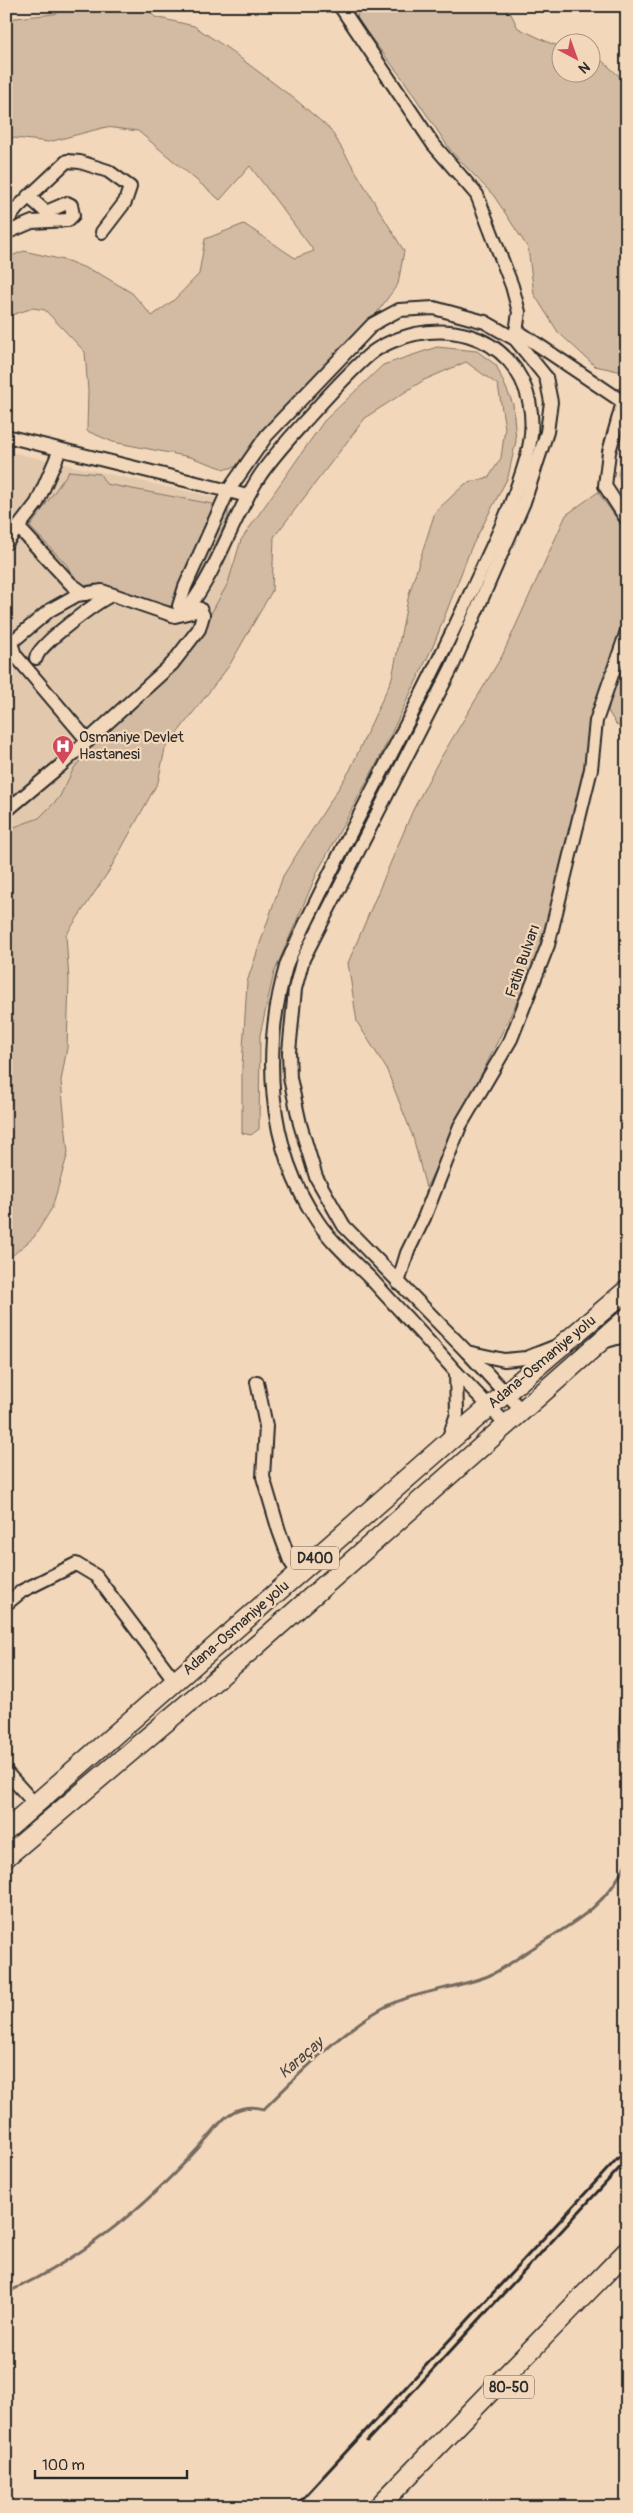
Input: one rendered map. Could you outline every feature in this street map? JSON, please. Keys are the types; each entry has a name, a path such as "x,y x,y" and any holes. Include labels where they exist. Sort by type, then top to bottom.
{"highway":[{"name":"Adana-Osmaniye yolu","path":"6,1830 447,1443 627,1290"},
{"name":"Adana-Osmaniye yolu","path":"6,1857 256,1645 627,1318"},
{"path":"378,2507 627,2251"},
{"name":"80-50","path":"392,2507 627,2267"}],"street":[{"path":"340,6 433,144 477,195 520,312 515,334 546,377 551,402 547,432 527,493 452,667 303,959 295,989 289,1052 290,1078 300,1124 316,1177 344,1226 506,1392 521,1410"},
{"path":"6,222 28,196 66,161 80,162 108,171 130,187 125,202 102,232"},
{"path":"6,233 32,222 68,220 73,215 71,205 67,203 46,212 28,196"},
{"path":"200,609 179,606 185,587 228,491 267,435 373,324 399,310 434,308 485,322 515,334 625,399 609,452 605,486 627,520"},
{"path":"200,609 189,607 201,591 259,476 332,392 371,354 398,338 435,330 467,334 491,344 512,362 522,380 533,424 528,453 514,496 440,659 348,836 291,955 282,983 272,1045 271,1084 276,1116 299,1192 319,1223 506,1424"},
{"path":"6,436 228,491 246,496 246,500"},
{"path":"6,543 36,503 60,450"},
{"path":"18,528 70,584 86,594"},
{"path":"88,741 15,655 9,645 50,610 77,595 102,591 175,616 200,609"},
{"path":"36,658 43,646 104,598 112,595"},
{"path":"6,811 88,741 172,664 199,629 203,615 200,609"},
{"name":"Fatih Bulvarı","path":"398,1283 407,1253 424,1218 460,1126 511,1039 548,945 584,802 591,769 596,721 627,632"},
{"path":"598,1343 627,1335"},
{"path":"467,1352 504,1360 526,1358 568,1341"},
{"path":"447,1443 457,1414 456,1372"},
{"path":"256,1382 266,1426 263,1477 290,1561 298,1573"},
{"path":"6,1604 22,1591 76,1564 96,1576 175,1681"},
{"path":"6,1772 35,1804"}],"shaded area":[{"path":"74,6 144,6 155,17 194,26 227,48 296,100 330,129 404,251 398,284 376,314 329,364 246,465 225,469 190,457 113,442 87,431 88,391 85,352 45,310 33,308 9,316 6,315 6,258 24,251 68,261 100,274 132,293 152,316 174,300 199,274 205,239 244,224 295,258 314,251 250,166 220,200 138,131 106,127 49,142 6,137 6,19 54,14"},
{"path":"358,6 507,6 518,28 550,43 550,82 600,82 600,59 627,83 627,373 595,366 558,332 534,294 528,248 494,196 451,151 403,79 357,20"},
{"path":"437,347 477,351 496,365 513,404 516,441 508,477 471,548 434,644 378,761 318,871 274,973 260,1035 259,1129 251,1135 242,1133 242,1066 247,982 283,876 350,770 392,678 409,594 435,512 465,484 489,477 501,458 505,428 498,385 466,362 424,380 366,417 274,537 272,591 229,666 165,749 158,782 109,871 66,935 69,980 67,1048 61,1081 68,1153 52,1208 34,1237 6,1261 6,830 39,818 59,798 74,768 117,716 148,696 203,628 228,583 241,540 324,421 383,365"},
{"path":"627,442 627,499 618,474"},
{"name":"Osmaniye Devlet Hastanesi","path":"6,451 231,501 232,590 6,940"},
{"path":"69,471 100,474 106,484 228,507 228,518 191,598 182,608 159,604 95,584 83,586 74,580 67,565 30,527"},
{"path":"598,492 627,533 627,626 577,819 532,971 426,1188 413,1137 386,1068 357,1022 348,963 413,810 437,764 502,656 566,515"},
{"path":"627,655 627,733 616,724 608,711 613,686"}],"waterway":[{"name":"Karaçay","path":"627,1675 620,1720 621,1741 627,1764"},
{"name":"Karaçay","path":"6,2293 67,2260 96,2241 149,2198 229,2114 251,2107 264,2109 321,2054 367,2017 396,2002 475,1980 500,1970 575,1921 598,1903 609,1891 627,1862"}],"railway":[{"path":"295,2507 627,2148"},
{"path":"367,2441 627,2160"}],"place":[{"name":"Osmaniye Devlet Hastanesi","path":"63,765"}]}
